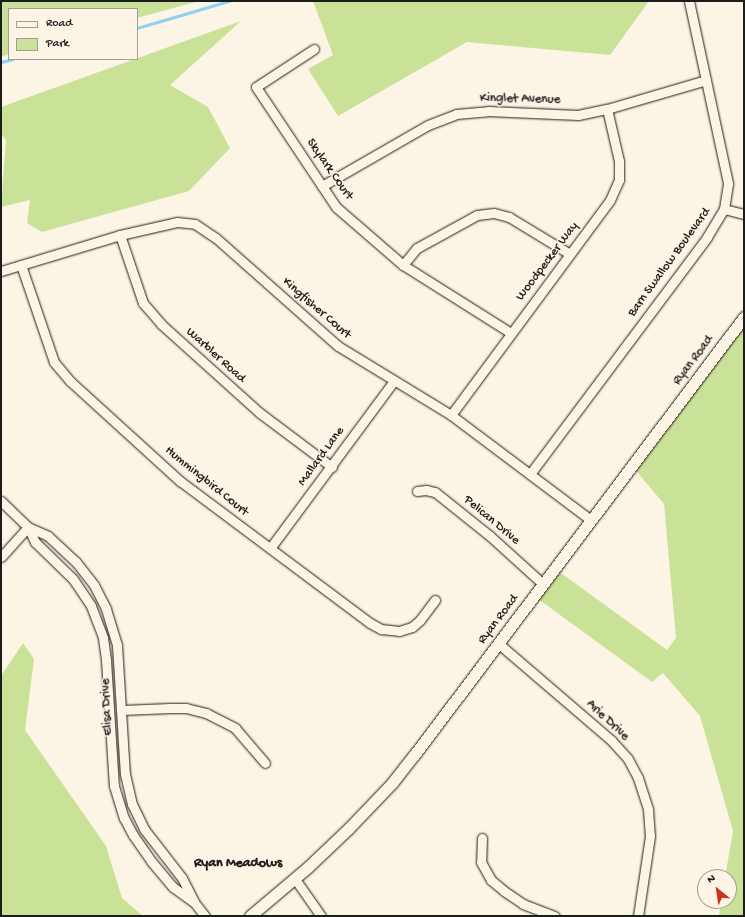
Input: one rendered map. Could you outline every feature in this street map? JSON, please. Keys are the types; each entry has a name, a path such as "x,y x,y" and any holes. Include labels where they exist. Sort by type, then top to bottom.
{"street":[{"path":"681,1 692,12"},
{"name":"Barn Swallow Boulevard","path":"530,474 707,237 724,209 728,183 689,1"},
{"name":"Skylark Court","path":"314,49 256,87 336,207 403,265 511,333"},
{"name":"Kinglet Avenue","path":"322,186 428,125 456,114 488,111 578,115 607,109 706,80"},
{"name":"Woodpecker Way","path":"451,415 610,200 619,180 618,161 607,109"},
{"path":"724,209 744,214"},
{"path":"403,265 417,248 477,215 494,213 509,217 570,254"},
{"name":"Kingfisher Court","path":"1,271 120,235 177,222 195,224 216,238 338,346 451,415 591,520"},
{"name":"Warbler Road","path":"120,235 143,303 161,324 260,413 332,467"},
{"name":"Hummingbird Court","path":"21,265 54,362 70,381 180,481 271,547 370,624 381,629 398,631 412,627 420,620 435,600"},
{"name":"Ryan Road","path":"250,916 295,879 349,828 392,783 499,644 744,317"},
{"name":"Mallard Lane","path":"271,547 332,467 394,381"},
{"name":"Pelican Drive","path":"417,491 426,490 435,492 490,536 543,584"},
{"name":"Elisa Drive","path":"1,501 28,527 35,542 68,572 84,593 98,620 104,647 114,783 124,818 140,847 173,887 194,902"},
{"path":"1,557 28,527"},
{"name":"Elisa Drive","path":"28,527 43,533 76,562 94,585 106,609 117,645 126,780 132,804 139,820 151,840 182,878 194,902 205,916"},
{"path":"84,593 94,585"},
{"name":"Arie Drive","path":"499,644 611,740 628,760 638,778 648,809 650,836 638,916"},
{"path":"104,647 117,645"},
{"path":"122,710 178,708 206,713 235,728 265,763"},
{"path":"114,783 126,780"},
{"path":"482,838 481,862 492,880 504,891 523,904 555,916"},
{"path":"140,847 151,840"},
{"path":"295,879 322,916"}],"green space":[{"path":"1,1 199,1 138,18 138,8 8,8 8,54 1,57"},
{"path":"313,1 649,1 610,55 467,42 338,116 308,69 333,55"},
{"path":"241,21 170,85 208,107 230,148 189,191 42,232 27,223 30,200 1,207 6,140 1,134 1,107 132,60 138,60 138,58"},
{"path":"744,317 744,916 719,916 720,909 737,909 737,869 726,869 733,831 700,716 663,673 652,682 534,596 554,568 667,650 676,638 664,504 632,466"},
{"path":"23,643 34,659 25,730 106,846 122,898 143,916 1,916 1,676"}],"waterway":[{"path":"138,28 229,1"},
{"path":"1,62 9,60"}],"district":[{"name":"Ryan Meadows","path":"238,864"}]}
